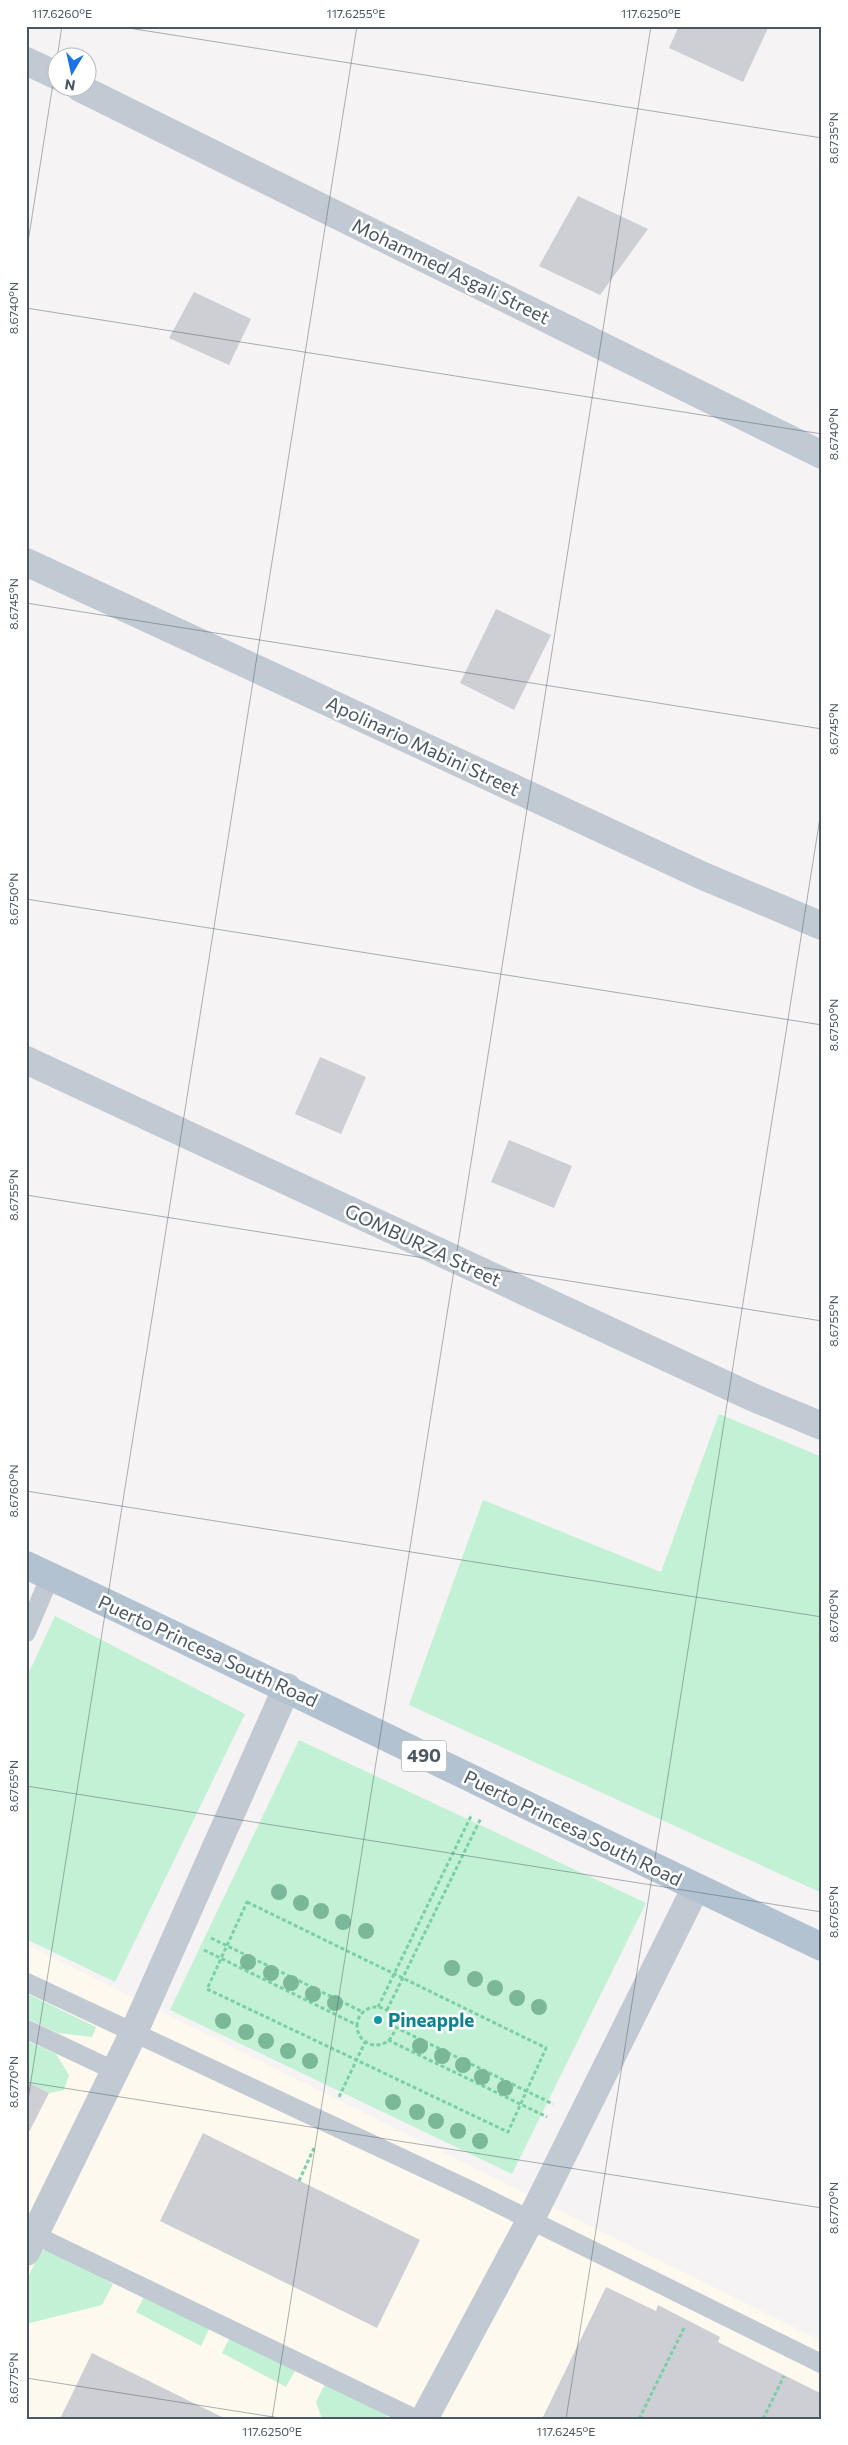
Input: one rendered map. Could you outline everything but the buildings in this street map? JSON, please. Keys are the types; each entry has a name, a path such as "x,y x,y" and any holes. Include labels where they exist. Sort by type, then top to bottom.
{"main road":[{"name":"Puerto Princesa South Road","path":"26,1565 287,1687 490,1788 822,1946"}],"street":[{"path":"26,61 48,71"},
{"name":"Mohammed Asgali Street","path":"98,97 822,455"},
{"name":"Apolinario Mabini Street","path":"26,562 703,876 822,926"},
{"name":"GOMBURZA Street","path":"26,1060 734,1388 822,1426"},
{"path":"31,2243 134,2032 287,1687"},
{"path":"424,2419 530,2221 696,1887"}],"lane":[{"path":"26,1633 50,1577"},
{"path":"26,1982 470,2190 822,2364"},
{"path":"26,2029 115,2071"},
{"path":"31,2243 416,2419"}],"path":[{"path":"378,2007 490,1788"},
{"path":"387,2010 490,1788"},
{"path":"247,1902 394,1974 546,2048 508,2132 207,1989 247,1902"},
{"path":"179,1931 227,1946 363,2012"},
{"path":"179,1931 221,1958 357,2025"},
{"path":"378,2007 387,2010 393,2018 395,2028 388,2040 375,2045 365,2042 359,2034 357,2025 363,2012 368,2008 378,2007"},
{"path":"395,2028 526,2091 578,2124"},
{"path":"388,2040 521,2105 578,2124"},
{"path":"640,2419 696,2302"},
{"path":"763,2419 796,2351"}],"shaded area":[{"path":"26,1944 822,2341 822,2419 26,2419"}],"green space":[{"path":"719,1414 822,1457 822,1893 409,1705 483,1500 661,1572"},
{"path":"55,1616 245,1714 115,1982 26,1939 26,1679"},
{"path":"299,1740 646,1903 512,2174 170,2010"},
{"path":"26,1993 96,2027 92,2037 58,2033 26,2018"},
{"path":"26,2040 56,2054 69,2075 64,2090 49,2093 26,2081"},
{"path":"51,2249 113,2284 102,2305 26,2324 26,2281 41,2251"},
{"path":"146,2293 210,2327 201,2346 136,2312"},
{"path":"231,2335 296,2369 286,2387 222,2353"},
{"path":"325,2384 387,2414 388,2419 322,2419 316,2402"}],"place":[{"name":"Pineapple","path":"378,2020"}]}
